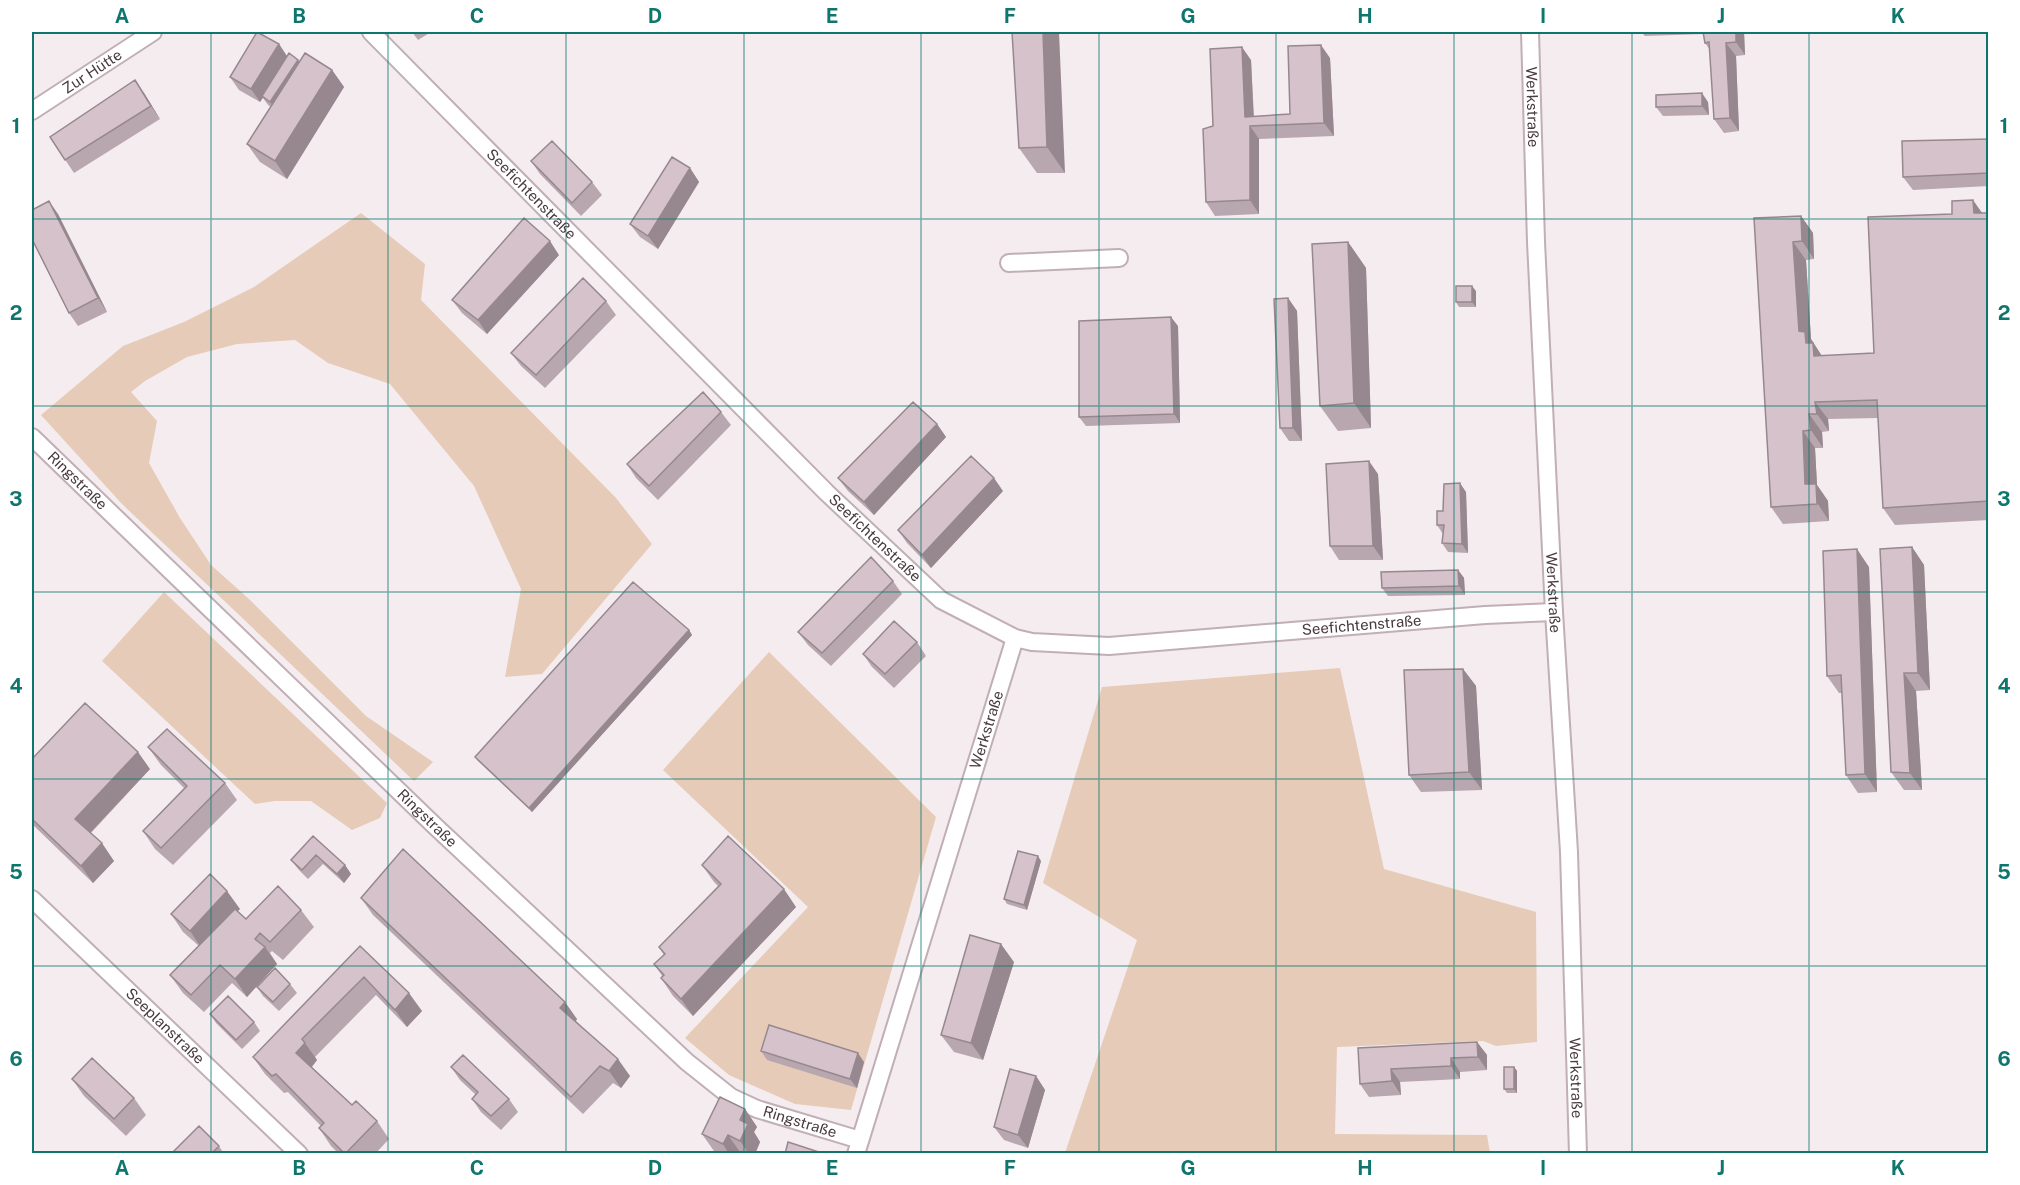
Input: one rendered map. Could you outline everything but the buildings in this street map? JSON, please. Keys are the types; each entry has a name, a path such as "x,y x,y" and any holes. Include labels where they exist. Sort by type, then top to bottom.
{"street":[{"name":"Zur Hütte","path":"32,111 153,32"},
{"name":"Seefichtenstraße","path":"371,32 827,494 941,600 1015,638 1032,642 1109,646 1475,616 1554,612"},
{"name":"Werkstraße","path":"1530,32 1536,231 1554,612 1569,852 1578,1154"},
{"path":"1009,263 1119,258"},
{"name":"Ringstraße","path":"32,437 436,827 687,1062 731,1097 757,1109 858,1147 957,821"},
{"name":"Werkstraße","path":"957,821 1015,638"},
{"name":"Seeplanstraße","path":"32,899 299,1154"}],"shaded area":[{"path":"361,213 425,264 421,300 616,498 652,544 542,674 505,677 521,589 474,486 390,384 328,363 295,340 237,344 187,357 145,381 131,392 157,421 149,463 180,518 211,565 249,599 366,716 433,762 414,781 122,504 41,415 123,346 184,322 254,287"},
{"path":"164,592 387,803 380,818 352,830 311,801 275,801 255,804 102,661"},
{"path":"769,652 936,817 851,1110 795,1104 729,1075 685,1038 808,907 663,770"},
{"path":"1340,668 1384,869 1536,912 1537,1042 1496,1046 1483,1041 1337,1047 1335,1134 1487,1135 1490,1153 1065,1153 1137,940 1043,883 1102,687"}]}
